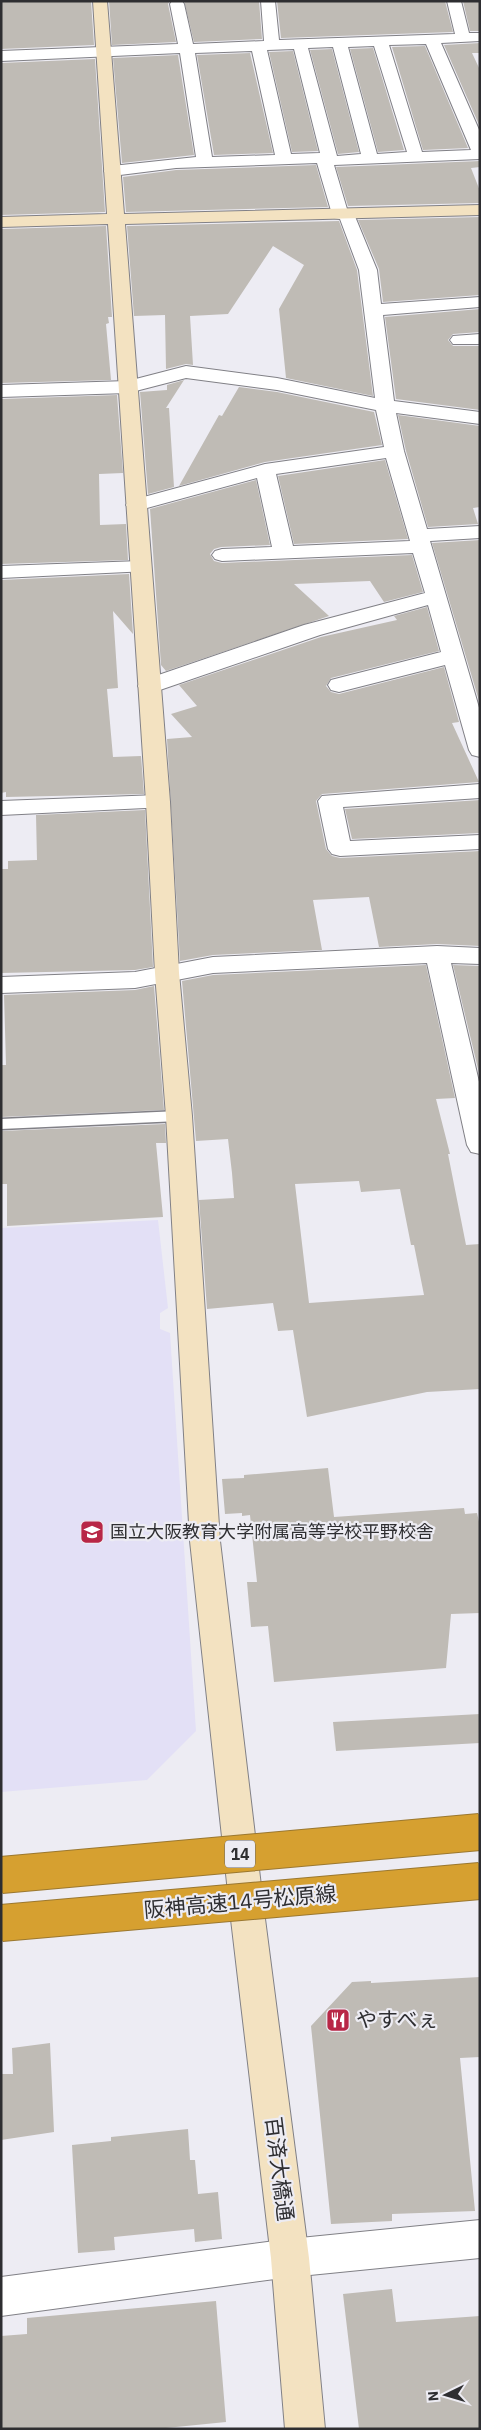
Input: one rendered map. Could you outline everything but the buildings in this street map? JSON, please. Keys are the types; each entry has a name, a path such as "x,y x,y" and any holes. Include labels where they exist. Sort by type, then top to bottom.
{"highway":[{"name":"14","path":"1,1875 480,1832"},
{"name":"阪神高速14号松原線","path":"1,1923 480,1881"}],"street":[{"name":"百済大橋通","path":"100,1 158,802 167,973 179,1116 205,1541 247,1911 290,2258 305,2429"},
{"path":"268,1 266,46 284,159"},
{"path":"454,1 463,37"},
{"path":"177,4 188,50 204,162"},
{"path":"1,56 480,37"},
{"path":"112,171 176,163 284,159 370,159 480,152 432,39"},
{"path":"380,41 416,157"},
{"path":"339,43 370,159"},
{"path":"300,45 330,155 324,159"},
{"path":"324,159 343,214 368,270 375,310 385,406 394,451 452,656 470,684 480,750"},
{"path":"1,222 480,210"},
{"path":"375,310 480,302"},
{"path":"459,340 480,338"},
{"path":"1,391 128,386 186,372 276,384 385,406 480,418"},
{"path":"136,504 266,470 394,451"},
{"path":"266,470 284,552"},
{"path":"222,556 419,542 480,532"},
{"path":"1,572 141,567"},
{"path":"149,686 312,630 435,597"},
{"path":"339,685 452,656"},
{"path":"480,791 330,801 340,849 480,842"},
{"path":"1,808 158,802"},
{"path":"436,954 480,1145"},
{"path":"1,985 135,980 213,965 436,954 480,956"},
{"path":"1,2297 290,2258 480,2239"}],"lane":[{"path":"1,1124 179,1116"}],"shaded area":[{"name":"国立大阪教育大学附属高等学校平野校舎","path":"158,1220 168,1308 160,1313 160,1329 170,1333 196,1731 147,1780 1,1792 1,1228"}],"place":[{"name":"国立大阪教育大学附属高等学校平野校舎","path":"92,1532"},
{"name":"やすべぇ","path":"338,2020"}]}
